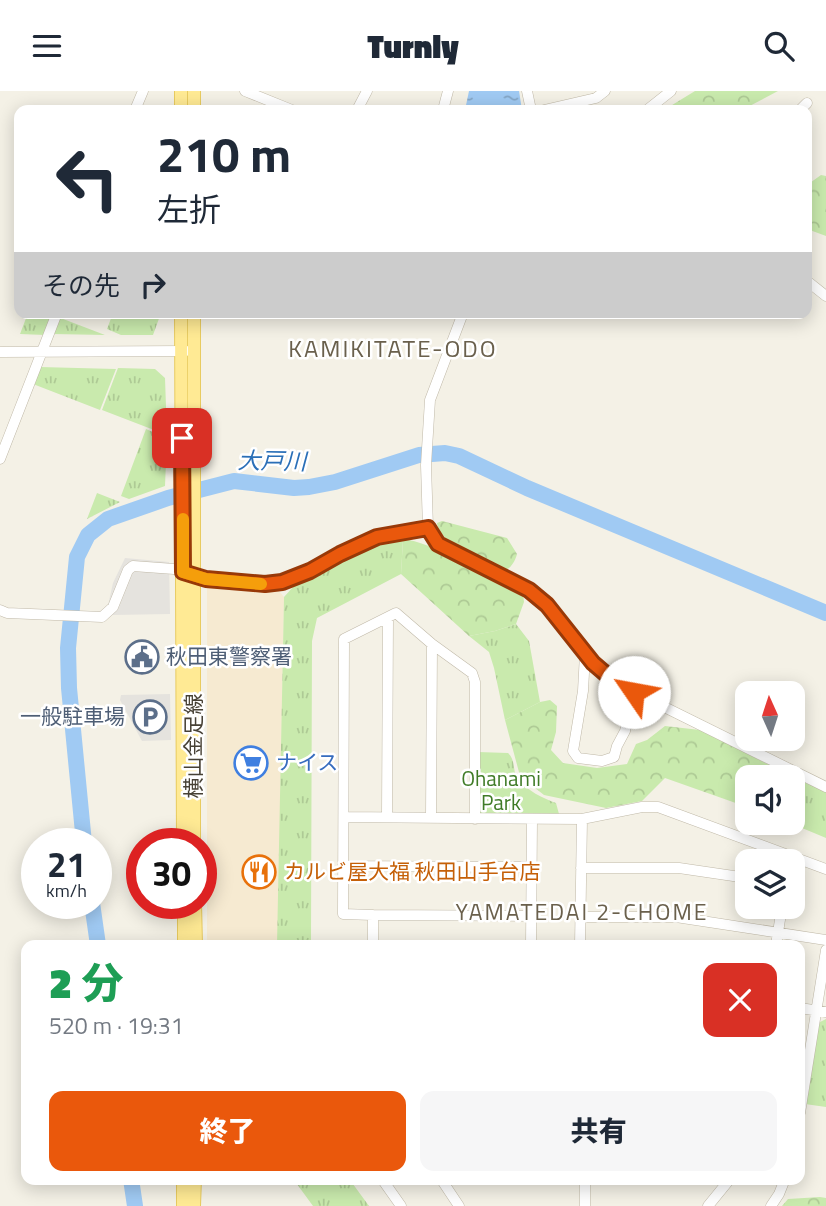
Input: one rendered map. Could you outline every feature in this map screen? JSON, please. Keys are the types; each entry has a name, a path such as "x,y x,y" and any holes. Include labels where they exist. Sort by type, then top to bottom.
{"main road":[{"name":"横山金足線","path":"182,319 187,351 188,483 183,828"},
{"name":"横山金足線","path":"187,351 193,319"},
{"name":"横山金足線","path":"188,574 194,828"},
{"path":"184,919 184,940"},
{"path":"195,919 196,940"},
{"path":"183,1206 192,1185"},
{"path":"194,1185 194,1206"}],"street":[{"path":"245,91 280,105"},
{"path":"566,105 596,98 605,91"},
{"path":"653,105 671,91"},
{"path":"812,285 826,296"},
{"path":"0,459 55,319"},
{"path":"461,319 430,400 426,465 428,528 438,544 529,590 547,605 585,654 607,675 634,692 826,787"},
{"path":"0,352 187,351"},
{"path":"0,610 7,613 102,617 113,607 128,570 133,566 174,569 206,579 265,584 282,582 377,537 428,528"},
{"path":"474,819 475,682 472,673 396,613 344,639 343,914 531,916"},
{"path":"387,817 388,618"},
{"path":"431,818 432,644"},
{"path":"585,654 583,691 573,751 578,758 602,761 614,757 625,731 634,692"},
{"path":"344,817 582,819 642,807 658,807 826,869"},
{"path":"531,819 531,940"},
{"path":"580,940 582,819"},
{"path":"344,866 533,867"},
{"path":"581,868 679,868 735,876"},
{"path":"373,915 373,940"},
{"path":"580,917 677,917 826,940"},
{"path":"777,940 780,919"},
{"path":"805,1088 821,1011 826,950"},
{"path":"386,1185 401,1206"},
{"path":"445,1185 459,1206"},
{"path":"585,1185 585,1206"},
{"path":"708,1206 725,1185"},
{"path":"771,1206 783,1185"}],"shaded area":[{"path":"125,558 169,562 170,614 113,615 107,610 113,583"},
{"path":"207,584 279,591 284,597 278,940 207,940 207,919 217,919 217,828 207,828"},
{"name":"一般駐車場","path":"170,694 171,740 142,741 120,700 121,695"}],"green space":[{"path":"695,91 778,91 751,105 672,105"},
{"path":"821,175 826,176 826,236 812,231 812,181"},
{"path":"26,319 51,319 45,335 20,334"},
{"path":"57,319 63,319 105,335 53,334"},
{"path":"111,319 159,319 153,335 121,335 107,329"},
{"path":"40,367 116,369 100,410 33,384"},
{"path":"118,368 155,369 165,378 167,435 102,410"},
{"path":"146,429 167,438 165,486 129,499 121,496"},
{"path":"97,493 120,502 87,519"},
{"path":"442,521 507,538 517,554 513,563 509,568 501,570 467,556 440,531 437,523"},
{"path":"403,539 401,574 317,618 312,641 311,940 277,940 284,597 293,587 371,543"},
{"path":"403,539 447,554 523,593 524,602 516,624 469,636 401,574"},
{"path":"516,624 529,641 540,702 505,720 489,652 469,636"},
{"path":"550,700 557,706 556,732 551,750 563,763 597,768 627,764 636,744 647,740 665,726 700,730 735,748 735,751 742,751 769,765 735,765 735,803 665,778 642,801 606,808 544,795 520,776 505,720 540,702"},
{"name":"Ohanami Park","path":"478,752 508,753 518,779 536,794 556,803 559,814 479,815"},
{"path":"805,783 826,792 826,838 805,829"},
{"path":"826,1019 826,1107 805,1104 816,1024"},
{"path":"298,1185 354,1185 369,1206 313,1206"},
{"path":"826,1198 826,1206 782,1206 788,1199"}],"water":[{"path":"469,91 519,91 521,105 466,105"}],"waterway":[{"name":"大戸川","path":"83,828 69,688 68,648 77,557 88,535 108,519 168,498 234,481 294,488 309,487 335,482 419,455 445,453 459,456 527,488 826,613"},
{"name":"大戸川","path":"94,919 97,940"},
{"name":"大戸川","path":"132,1185 135,1206"}],"slow traffic":[{"path":"183,519 183,572 206,579 261,584"}],"place":[{"name":"秋田東警察署","path":"142,657"},
{"name":"一般駐車場","path":"150,717"},
{"name":"ナイス","path":"251,763"},
{"name":"カルビ屋大福 秋田山手台店","path":"259,872"}],"district":[{"name":"KAMIKITATE-ODO","path":"393,349"},
{"name":"YAMATEDAI 2-CHOME","path":"582,912"}],"route":[{"path":"182,438 183,572 206,579 265,584 282,582 310,571 363,542 428,528 438,544 529,590 547,605 593,663 634,692"}]}
